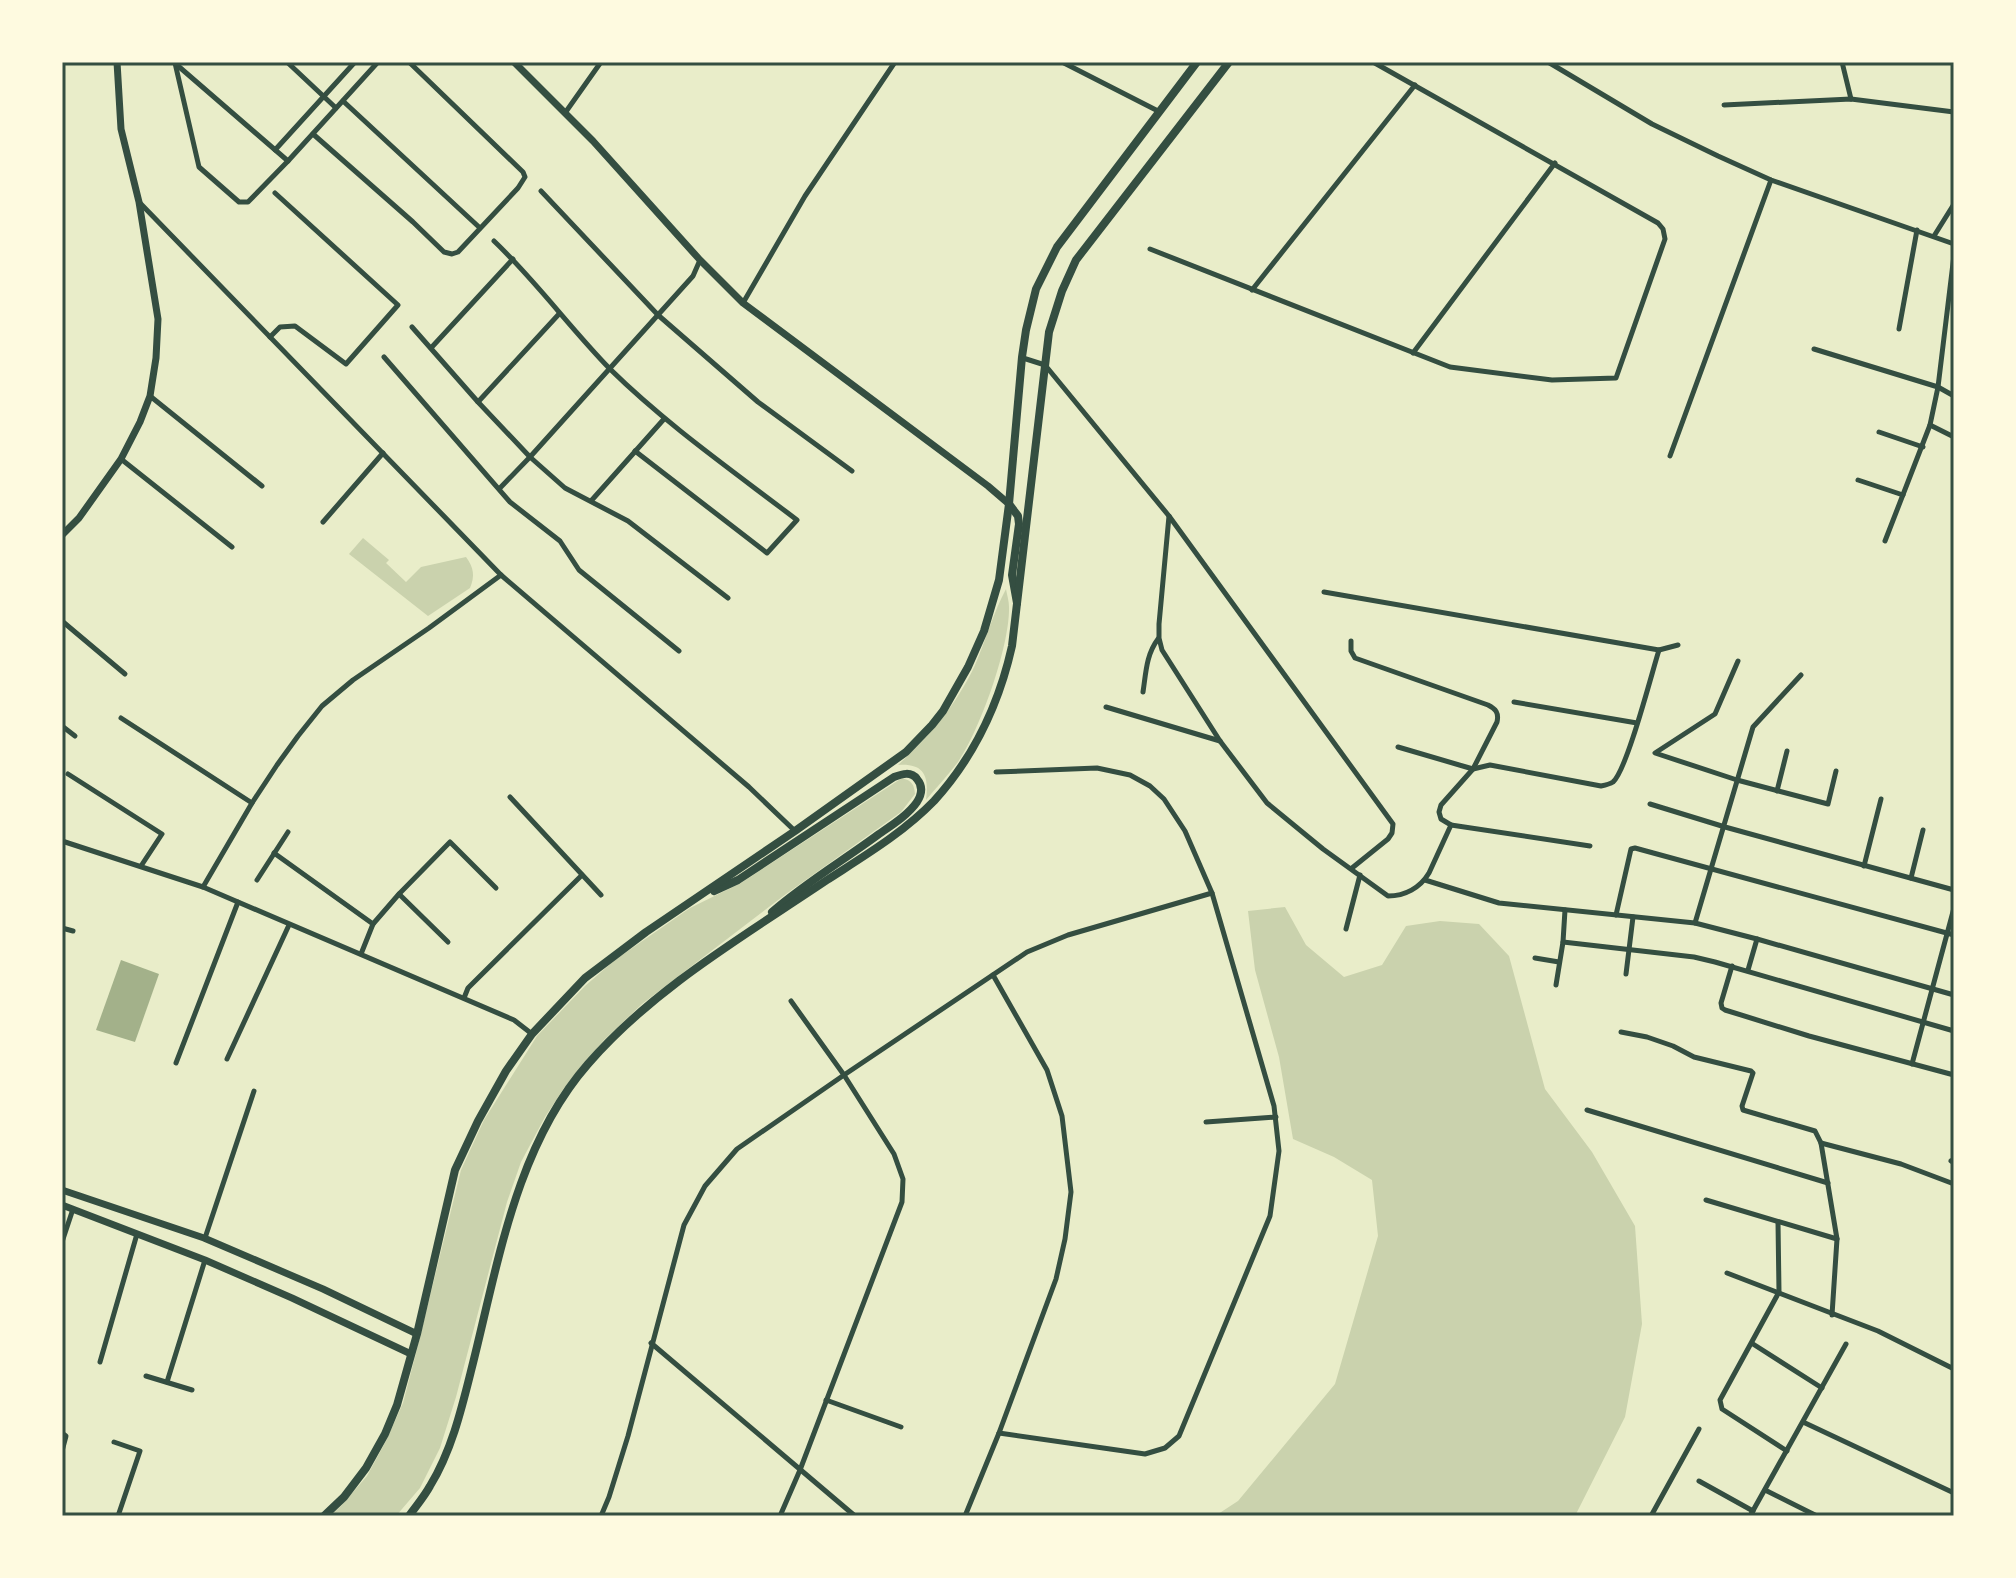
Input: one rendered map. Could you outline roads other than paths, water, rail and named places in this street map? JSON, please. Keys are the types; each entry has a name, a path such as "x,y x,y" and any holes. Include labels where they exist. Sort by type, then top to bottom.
{"main road":[{"path":"324,1516 344,1497 366,1468 385,1434 397,1405 417,1334 455,1170 485,1108 532,1034 585,978 646,932 906,752 943,711 968,667 987,621 999,580 1022,357 1036,289 1057,247 1197,62"},
{"path":"409,1516 431,1486 450,1444 518,1191 544,1129 566,1092 611,1039 682,979 898,833 956,775 982,732 1002,690 1012,646 1049,332 1062,291 1076,260 1229,62"},
{"path":"1009,504 1018,516 1019,524 1012,575 1018,607"},
{"path":"690,902 738,880 894,777 914,775 922,788 916,804 848,858 788,898 748,933"}],"street":[{"path":"62,535 79,518 121,459 150,396 156,358 158,319 139,202 121,129 117,62"},
{"path":"287,62 336,108"},
{"path":"275,150 355,62"},
{"path":"174,63 199,167 239,202 248,202 378,62"},
{"path":"313,134 444,252 458,252 525,177 409,62"},
{"path":"514,62 617,166 700,260 743,303 1009,504"},
{"path":"565,113 601,62"},
{"path":"743,303 805,196 895,62"},
{"path":"1062,62 1158,111"},
{"path":"1150,249 1450,367 1552,380 1616,378 1665,239 1663,229 1658,223 1555,163 1373,62"},
{"path":"1548,62 1652,124 1771,180 1954,244"},
{"path":"1842,62 1851,99"},
{"path":"174,63 288,161"},
{"path":"1252,290 1415,85"},
{"path":"1724,105 1851,99 1954,112"},
{"path":"343,100 480,228"},
{"path":"1413,353 1555,163"},
{"path":"1670,456 1771,180"},
{"path":"541,191 658,315 758,402 852,471"},
{"path":"270,337 280,327 295,326 346,364 398,305 275,193"},
{"path":"139,202 501,575 749,787 795,831"},
{"path":"1934,236 1954,204"},
{"path":"1899,329 1917,230"},
{"path":"494,241 610,368 664,419 797,520 767,553 635,451"},
{"path":"1885,541 1930,425 1938,387 1954,255"},
{"path":"431,348 513,259"},
{"path":"500,488 693,276 700,260"},
{"path":"478,402 559,314"},
{"path":"412,327 530,457 565,488 628,521 728,598"},
{"path":"1814,349 1938,387 1954,396"},
{"path":"384,357 510,502 560,541 579,570 679,651"},
{"path":"1022,357 1045,365 1169,516 1393,824 1388,839 1352,869"},
{"path":"150,396 262,486"},
{"path":"591,501 664,419"},
{"path":"1930,425 1954,437"},
{"path":"1879,432 1923,447"},
{"path":"323,522 383,453"},
{"path":"121,459 232,547"},
{"path":"1858,480 1903,495"},
{"path":"1169,516 1159,638 1162,650 1220,741 1267,803 1388,896 1411,891 1425,880 1451,825"},
{"path":"203,887 252,803 322,706 353,680 501,575"},
{"path":"1324,592 1659,650 1678,645"},
{"path":"62,621 125,674"},
{"path":"1143,692 1151,649 1159,638"},
{"path":"1351,641 1355,658 1495,709 1497,722 1473,769 1441,805 1441,819 1451,825 1590,846"},
{"path":"1398,747 1473,769 1490,765 1601,786 1612,783 1618,775 1637,723 1659,650"},
{"path":"1738,661 1715,714 1655,753 1737,780 1828,804 1836,771"},
{"path":"1695,923 1753,727 1801,675"},
{"path":"1514,702 1637,723"},
{"path":"1106,707 1220,741"},
{"path":"121,718 252,803"},
{"path":"62,726 75,736"},
{"path":"1777,791 1787,751"},
{"path":"996,772 1097,768 1130,775 1150,786 1164,799 1185,831 1212,893 1274,1106 1279,1151 1270,1216 1179,1436 1165,1448 1145,1454 999,1433"},
{"path":"68,774 162,834 141,866"},
{"path":"510,797 601,895"},
{"path":"1864,866 1881,799"},
{"path":"1650,804 1954,890"},
{"path":"1911,878 1923,830"},
{"path":"257,880 288,832"},
{"path":"62,841 203,887 514,1020 532,1034"},
{"path":"361,954 373,924 450,842 496,888"},
{"path":"1616,915 1633,848 1951,934"},
{"path":"274,853 373,924"},
{"path":"464,998 468,988 582,875"},
{"path":"1346,929 1360,875"},
{"path":"1425,880 1499,903 1695,923 1954,995"},
{"path":"601,1516 628,1436 684,1225 705,1186 737,1149 1027,952 1068,935 1212,893"},
{"path":"399,894 448,942"},
{"path":"176,1063 238,902"},
{"path":"1912,1064 1951,934 1954,908"},
{"path":"1556,985 1565,910"},
{"path":"1626,974 1633,917"},
{"path":"227,1059 289,925"},
{"path":"62,928 73,931"},
{"path":"1748,970 1757,939"},
{"path":"1563,942 1694,957 1954,1031"},
{"path":"1535,958 1559,962"},
{"path":"1732,966 1721,1003 1725,1010 1954,1075"},
{"path":"965,1516 1056,1279 1071,1192 1062,1116 1047,1070 993,975"},
{"path":"780,1516 902,1202 903,1179 894,1154 844,1075 791,1001"},
{"path":"1621,1032 1647,1037 1694,1057 1751,1071 1743,1110 1817,1133 1837,1239 1832,1315"},
{"path":"204,1238 254,1091"},
{"path":"1587,1110 1828,1183"},
{"path":"1206,1122 1276,1117"},
{"path":"1821,1143 1901,1164 1954,1184"},
{"path":"62,1190 204,1238 417,1334"},
{"path":"1706,1200 1837,1239"},
{"path":"62,1205 205,1260 411,1354"},
{"path":"62,1242 74,1208"},
{"path":"1778,1222 1779,1292 1720,1405 1787,1451"},
{"path":"100,1362 138,1233"},
{"path":"167,1382 205,1260"},
{"path":"1727,1273 1878,1331 1954,1369"},
{"path":"292,1298 300,1279"},
{"path":"651,1343 855,1516"},
{"path":"1753,1344 1822,1388"},
{"path":"1699,1481 1752,1514 1846,1344"},
{"path":"146,1376 192,1390"},
{"path":"826,1400 901,1427"},
{"path":"1803,1422 1954,1493"},
{"path":"1651,1516 1699,1429"},
{"path":"62,1433 66,1436 62,1451"},
{"path":"114,1442 140,1451 118,1516"},
{"path":"1765,1490 1817,1516"}]}
